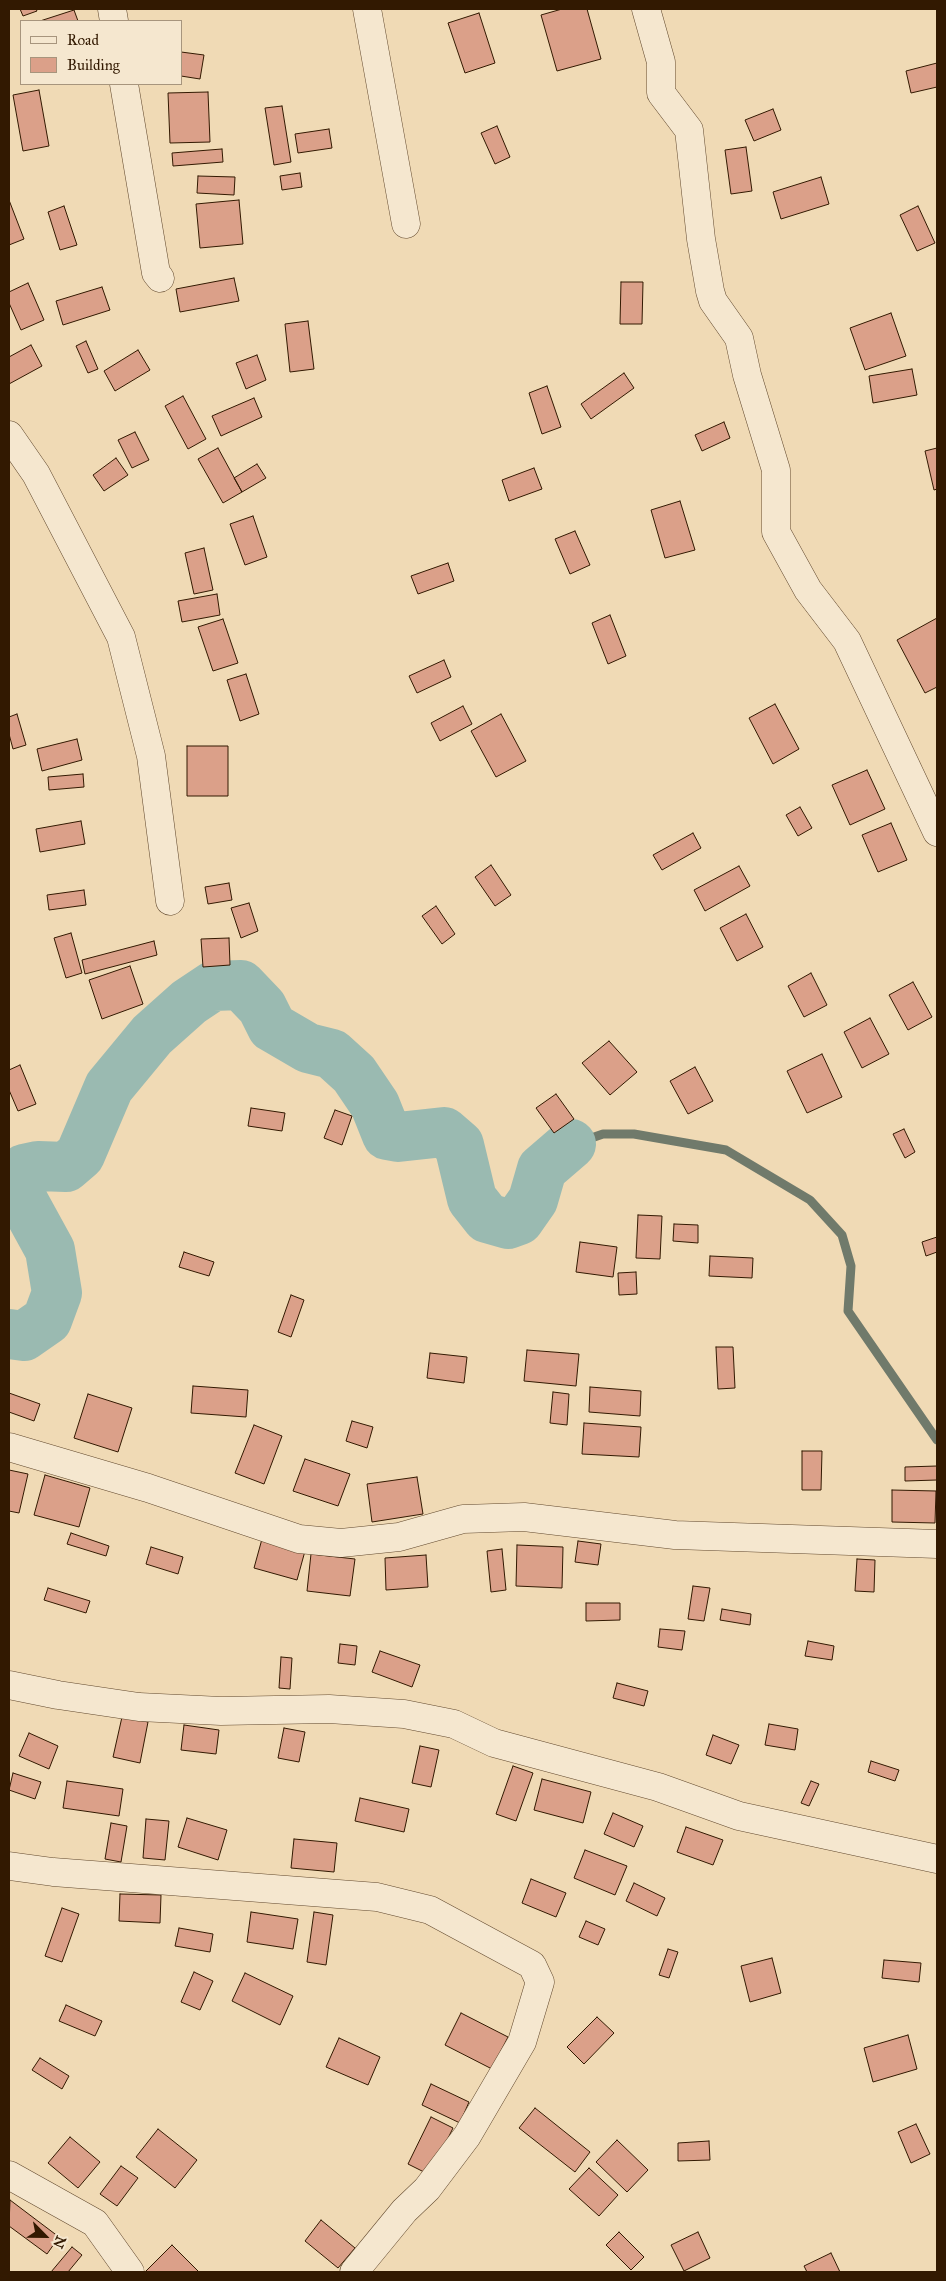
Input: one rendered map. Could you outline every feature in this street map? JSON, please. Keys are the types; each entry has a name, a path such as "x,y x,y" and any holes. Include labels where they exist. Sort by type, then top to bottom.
{"street":[{"path":"367,9 406,224"},
{"path":"646,9 661,62 661,93 689,130 701,240 710,291 713,301 739,338 747,375 776,470 775,520 778,537 808,590 847,641 937,832"},
{"path":"124,85 156,273 160,278"},
{"path":"9,435 36,474 121,637 151,756 170,901"},
{"path":"9,1447 148,1488 299,1539 341,1543 399,1537 463,1519 524,1517 675,1535 937,1544"},
{"path":"9,1685 58,1695 139,1707 221,1711 329,1709 404,1714 454,1724 494,1743 658,1786 739,1816 937,1859"},
{"path":"9,1866 53,1872 377,1897 430,1910 532,1965 540,1982 522,2042 466,2136 427,2189 404,2212 354,2272"},
{"path":"9,2174 95,2223 130,2272"}],"building":[{"path":"20,9 36,9 37,11 23,16"},
{"path":"562,9 587,9 601,59 557,71 541,15"},
{"path":"74,10 78,20 43,20"},
{"path":"479,13 495,63 465,73 448,23"},
{"path":"182,52 204,55 200,79 182,76"},
{"path":"937,63 937,87 911,93 906,71"},
{"path":"39,90 49,146 23,151 13,95"},
{"path":"208,92 210,142 170,143 168,93"},
{"path":"282,106 291,162 274,165 265,108"},
{"path":"773,109 781,130 754,141 745,120"},
{"path":"497,126 510,157 495,164 481,133"},
{"path":"329,129 332,148 298,153 295,134"},
{"path":"746,147 752,191 731,194 725,150"},
{"path":"222,149 223,162 173,166 172,153"},
{"path":"300,173 302,187 282,190 280,176"},
{"path":"198,176 235,177 234,195 197,193"},
{"path":"821,177 829,204 781,219 773,192"},
{"path":"9,200 24,239 9,245"},
{"path":"239,200 243,244 200,248 196,204"},
{"path":"64,206 77,245 60,250 48,212"},
{"path":"918,206 935,243 917,251 900,215"},
{"path":"234,278 239,301 180,312 176,289"},
{"path":"621,282 643,282 642,324 620,324"},
{"path":"28,283 44,320 21,330 9,303 9,292"},
{"path":"102,287 110,310 63,325 56,301"},
{"path":"891,313 906,356 865,370 850,328"},
{"path":"308,321 314,369 290,372 285,324"},
{"path":"86,341 98,369 88,373 76,346"},
{"path":"31,345 42,366 9,384 9,357"},
{"path":"138,350 150,370 115,391 104,371"},
{"path":"257,355 266,380 246,389 236,363"},
{"path":"912,369 917,395 873,403 869,376"},
{"path":"624,373 634,388 591,419 581,404"},
{"path":"547,386 561,427 542,434 529,393"},
{"path":"183,396 206,439 188,449 165,406"},
{"path":"254,398 262,417 221,436 212,416"},
{"path":"724,422 730,438 702,451 695,435"},
{"path":"135,432 149,460 132,468 118,440"},
{"path":"218,448 242,492 223,503 198,459"},
{"path":"937,448 937,489 934,490 925,451"},
{"path":"116,458 128,475 104,491 93,475"},
{"path":"257,464 266,478 242,492 234,478"},
{"path":"534,468 542,489 509,501 502,480"},
{"path":"680,501 695,550 665,558 651,510"},
{"path":"253,516 267,557 245,565 230,524"},
{"path":"575,531 590,565 570,574 555,539"},
{"path":"204,548 213,590 194,594 185,553"},
{"path":"448,563 454,581 418,594 411,576"},
{"path":"217,594 220,615 182,622 178,601"},
{"path":"610,615 626,656 608,664 592,623"},
{"path":"937,618 937,687 925,693 897,640"},
{"path":"223,619 238,663 213,671 198,627"},
{"path":"444,660 451,677 417,693 409,676"},
{"path":"246,674 259,714 240,721 227,680"},
{"path":"775,704 799,749 773,764 749,718"},
{"path":"463,706 472,724 440,741 431,723"},
{"path":"17,714 26,745 13,749 9,734 9,717"},
{"path":"501,714 526,761 496,777 471,731"},
{"path":"77,739 82,760 42,771 37,749"},
{"path":"187,746 228,746 228,796 187,796"},
{"path":"867,770 885,809 850,825 832,785"},
{"path":"83,774 84,787 49,790 48,777"},
{"path":"800,807 812,828 798,836 786,815"},
{"path":"81,821 85,844 40,852 36,829"},
{"path":"891,823 907,860 878,872 862,835"},
{"path":"693,833 701,848 662,870 653,855"},
{"path":"491,865 511,895 495,906 475,877"},
{"path":"739,866 750,886 705,911 694,890"},
{"path":"229,883 232,900 208,904 205,887"},
{"path":"84,890 86,905 49,910 47,895"},
{"path":"249,903 258,931 241,938 231,908"},
{"path":"436,906 455,934 442,944 422,916"},
{"path":"746,914 763,947 737,961 720,928"},
{"path":"71,933 82,973 66,978 54,938"},
{"path":"229,938 230,965 203,967 201,939"},
{"path":"154,941 157,955 85,974 82,960"},
{"path":"130,966 143,1004 102,1019 89,980"},
{"path":"811,973 827,1005 804,1017 788,986"},
{"path":"913,982 932,1017 908,1030 889,995"},
{"path":"870,1018 889,1054 862,1068 844,1032"},
{"path":"609,1041 637,1072 610,1095 582,1063"},
{"path":"822,1054 842,1097 807,1113 787,1071"},
{"path":"20,1065 36,1104 18,1111 9,1090 9,1070"},
{"path":"695,1067 713,1101 688,1114 670,1081"},
{"path":"556,1094 574,1119 554,1133 536,1108"},
{"path":"251,1108 285,1113 282,1131 248,1126"},
{"path":"335,1110 352,1116 342,1145 324,1138"},
{"path":"904,1129 915,1152 905,1158 893,1134"},
{"path":"638,1215 662,1216 660,1259 636,1258"},
{"path":"674,1224 698,1225 698,1243 673,1241"},
{"path":"937,1237 937,1252 926,1256 922,1242"},
{"path":"580,1242 617,1247 613,1277 576,1272"},
{"path":"184,1252 214,1262 209,1276 179,1267"},
{"path":"710,1256 753,1258 752,1278 709,1276"},
{"path":"636,1272 637,1294 619,1295 618,1273"},
{"path":"291,1295 304,1300 291,1337 278,1332"},
{"path":"716,1347 733,1347 735,1388 718,1389"},
{"path":"527,1350 579,1354 576,1386 524,1381"},
{"path":"430,1353 467,1357 464,1383 427,1378"},
{"path":"193,1386 248,1390 246,1417 191,1413"},
{"path":"590,1387 641,1391 640,1416 589,1412"},
{"path":"553,1392 569,1394 567,1425 550,1423"},
{"path":"9,1393 40,1404 34,1421 9,1412"},
{"path":"88,1394 132,1408 118,1452 74,1438"},
{"path":"352,1421 373,1427 367,1448 346,1441"},
{"path":"584,1423 641,1427 639,1457 582,1454"},
{"path":"254,1425 282,1436 264,1484 235,1473"},
{"path":"802,1451 822,1451 821,1490 802,1490"},
{"path":"305,1459 350,1474 338,1506 293,1491"},
{"path":"937,1466 937,1480 905,1481 905,1467"},
{"path":"9,1470 28,1474 19,1513 9,1511"},
{"path":"45,1475 90,1488 79,1527 34,1515"},
{"path":"417,1477 423,1514 372,1522 367,1484"},
{"path":"892,1490 936,1491 935,1523 892,1522"},
{"path":"71,1533 109,1546 106,1556 67,1544"},
{"path":"262,1539 305,1551 297,1580 254,1568"},
{"path":"578,1541 601,1544 598,1565 575,1562"},
{"path":"517,1545 563,1547 562,1588 516,1586"},
{"path":"151,1547 183,1557 178,1574 146,1564"},
{"path":"502,1549 506,1590 491,1592 487,1551"},
{"path":"311,1554 355,1559 350,1596 307,1591"},
{"path":"426,1555 428,1587 386,1590 385,1558"},
{"path":"857,1559 875,1560 874,1592 855,1591"},
{"path":"693,1586 710,1588 704,1621 688,1619"},
{"path":"48,1588 90,1601 86,1613 44,1600"},
{"path":"586,1603 620,1603 620,1620 586,1621"},
{"path":"722,1609 751,1614 750,1625 720,1620"},
{"path":"660,1629 685,1631 682,1650 658,1647"},
{"path":"808,1641 834,1646 832,1660 805,1656"},
{"path":"340,1644 357,1646 355,1665 338,1663"},
{"path":"380,1651 420,1665 412,1687 372,1672"},
{"path":"281,1657 292,1658 290,1689 279,1688"},
{"path":"617,1683 648,1691 644,1706 613,1698"},
{"path":"122,1717 148,1722 140,1763 113,1757"},
{"path":"769,1724 798,1729 795,1750 765,1745"},
{"path":"184,1725 219,1730 216,1754 181,1750"},
{"path":"284,1728 305,1732 299,1762 278,1758"},
{"path":"29,1733 58,1746 49,1769 19,1756"},
{"path":"713,1735 739,1745 731,1764 706,1755"},
{"path":"420,1746 439,1750 431,1787 412,1783"},
{"path":"871,1761 899,1770 895,1781 868,1772"},
{"path":"513,1766 533,1773 516,1821 496,1814"},
{"path":"13,1773 41,1782 35,1799 9,1790"},
{"path":"542,1779 591,1792 583,1823 534,1810"},
{"path":"67,1781 123,1789 119,1816 63,1808"},
{"path":"811,1781 819,1784 809,1806 801,1803"},
{"path":"360,1798 409,1809 404,1832 355,1821"},
{"path":"613,1813 643,1826 634,1847 604,1834"},
{"path":"187,1818 227,1830 218,1860 178,1847"},
{"path":"146,1819 169,1821 165,1860 143,1858"},
{"path":"111,1823 127,1826 121,1862 105,1859"},
{"path":"686,1827 723,1840 713,1865 677,1852"},
{"path":"294,1839 337,1843 334,1872 291,1868"},
{"path":"585,1850 627,1866 615,1895 574,1878"},
{"path":"531,1879 566,1893 556,1917 522,1903"},
{"path":"634,1883 665,1898 657,1916 626,1901"},
{"path":"120,1894 161,1895 160,1923 119,1921"},
{"path":"62,1908 79,1914 62,1962 45,1956"},
{"path":"251,1912 298,1919 293,1949 247,1942"},
{"path":"314,1912 333,1915 326,1965 307,1962"},
{"path":"586,1921 605,1929 598,1945 579,1937"},
{"path":"179,1928 213,1934 210,1952 175,1946"},
{"path":"668,1949 678,1952 669,1978 659,1975"},
{"path":"772,1958 781,1993 750,2002 741,1966"},
{"path":"884,1960 921,1963 919,1982 882,1978"},
{"path":"194,1972 213,1981 200,2010 181,2002"},
{"path":"245,1973 293,1996 280,2025 232,2001"},
{"path":"66,2005 102,2021 95,2036 59,2021"},
{"path":"461,2013 508,2037 492,2069 445,2045"},
{"path":"597,2017 614,2033 584,2064 567,2047"},
{"path":"908,2035 917,2069 873,2082 864,2048"},
{"path":"339,2038 380,2057 368,2085 326,2067"},
{"path":"40,2058 69,2076 62,2089 32,2070"},
{"path":"431,2084 469,2102 460,2123 422,2105"},
{"path":"535,2108 590,2152 575,2172 519,2128"},
{"path":"431,2117 453,2128 430,2175 408,2164"},
{"path":"916,2124 930,2154 911,2163 898,2132"},
{"path":"158,2129 197,2160 175,2188 136,2157"},
{"path":"70,2137 100,2162 78,2188 48,2163"},
{"path":"617,2140 648,2170 627,2192 596,2162"},
{"path":"709,2141 710,2160 678,2161 678,2143"},
{"path":"121,2166 138,2178 117,2206 100,2194"},
{"path":"589,2168 618,2195 599,2216 569,2189"},
{"path":"10,2200 59,2237 47,2254 9,2226"},
{"path":"321,2220 355,2248 338,2268 305,2241"},
{"path":"619,2232 644,2257 631,2270 606,2245"},
{"path":"698,2232 710,2258 684,2271 671,2245"},
{"path":"172,2245 199,2272 145,2272"},
{"path":"72,2247 82,2255 68,2272 51,2272"},
{"path":"831,2253 840,2272 807,2272 804,2266"}],"waterway":[{"path":"9,1334 24,1336 47,1320 57,1293 50,1250 16,1188 24,1169 38,1166 66,1167 80,1155 109,1087 152,1035 189,1002 213,986 241,985 262,1007 272,1027 308,1048 332,1054 354,1074 375,1105 387,1135 398,1137 444,1132 459,1145 472,1199 487,1218 508,1224 519,1220 533,1200 542,1169 571,1144"},
{"path":"571,1145 603,1134 634,1134 726,1150 810,1200 842,1235 851,1266 848,1311 937,1440"}]}
